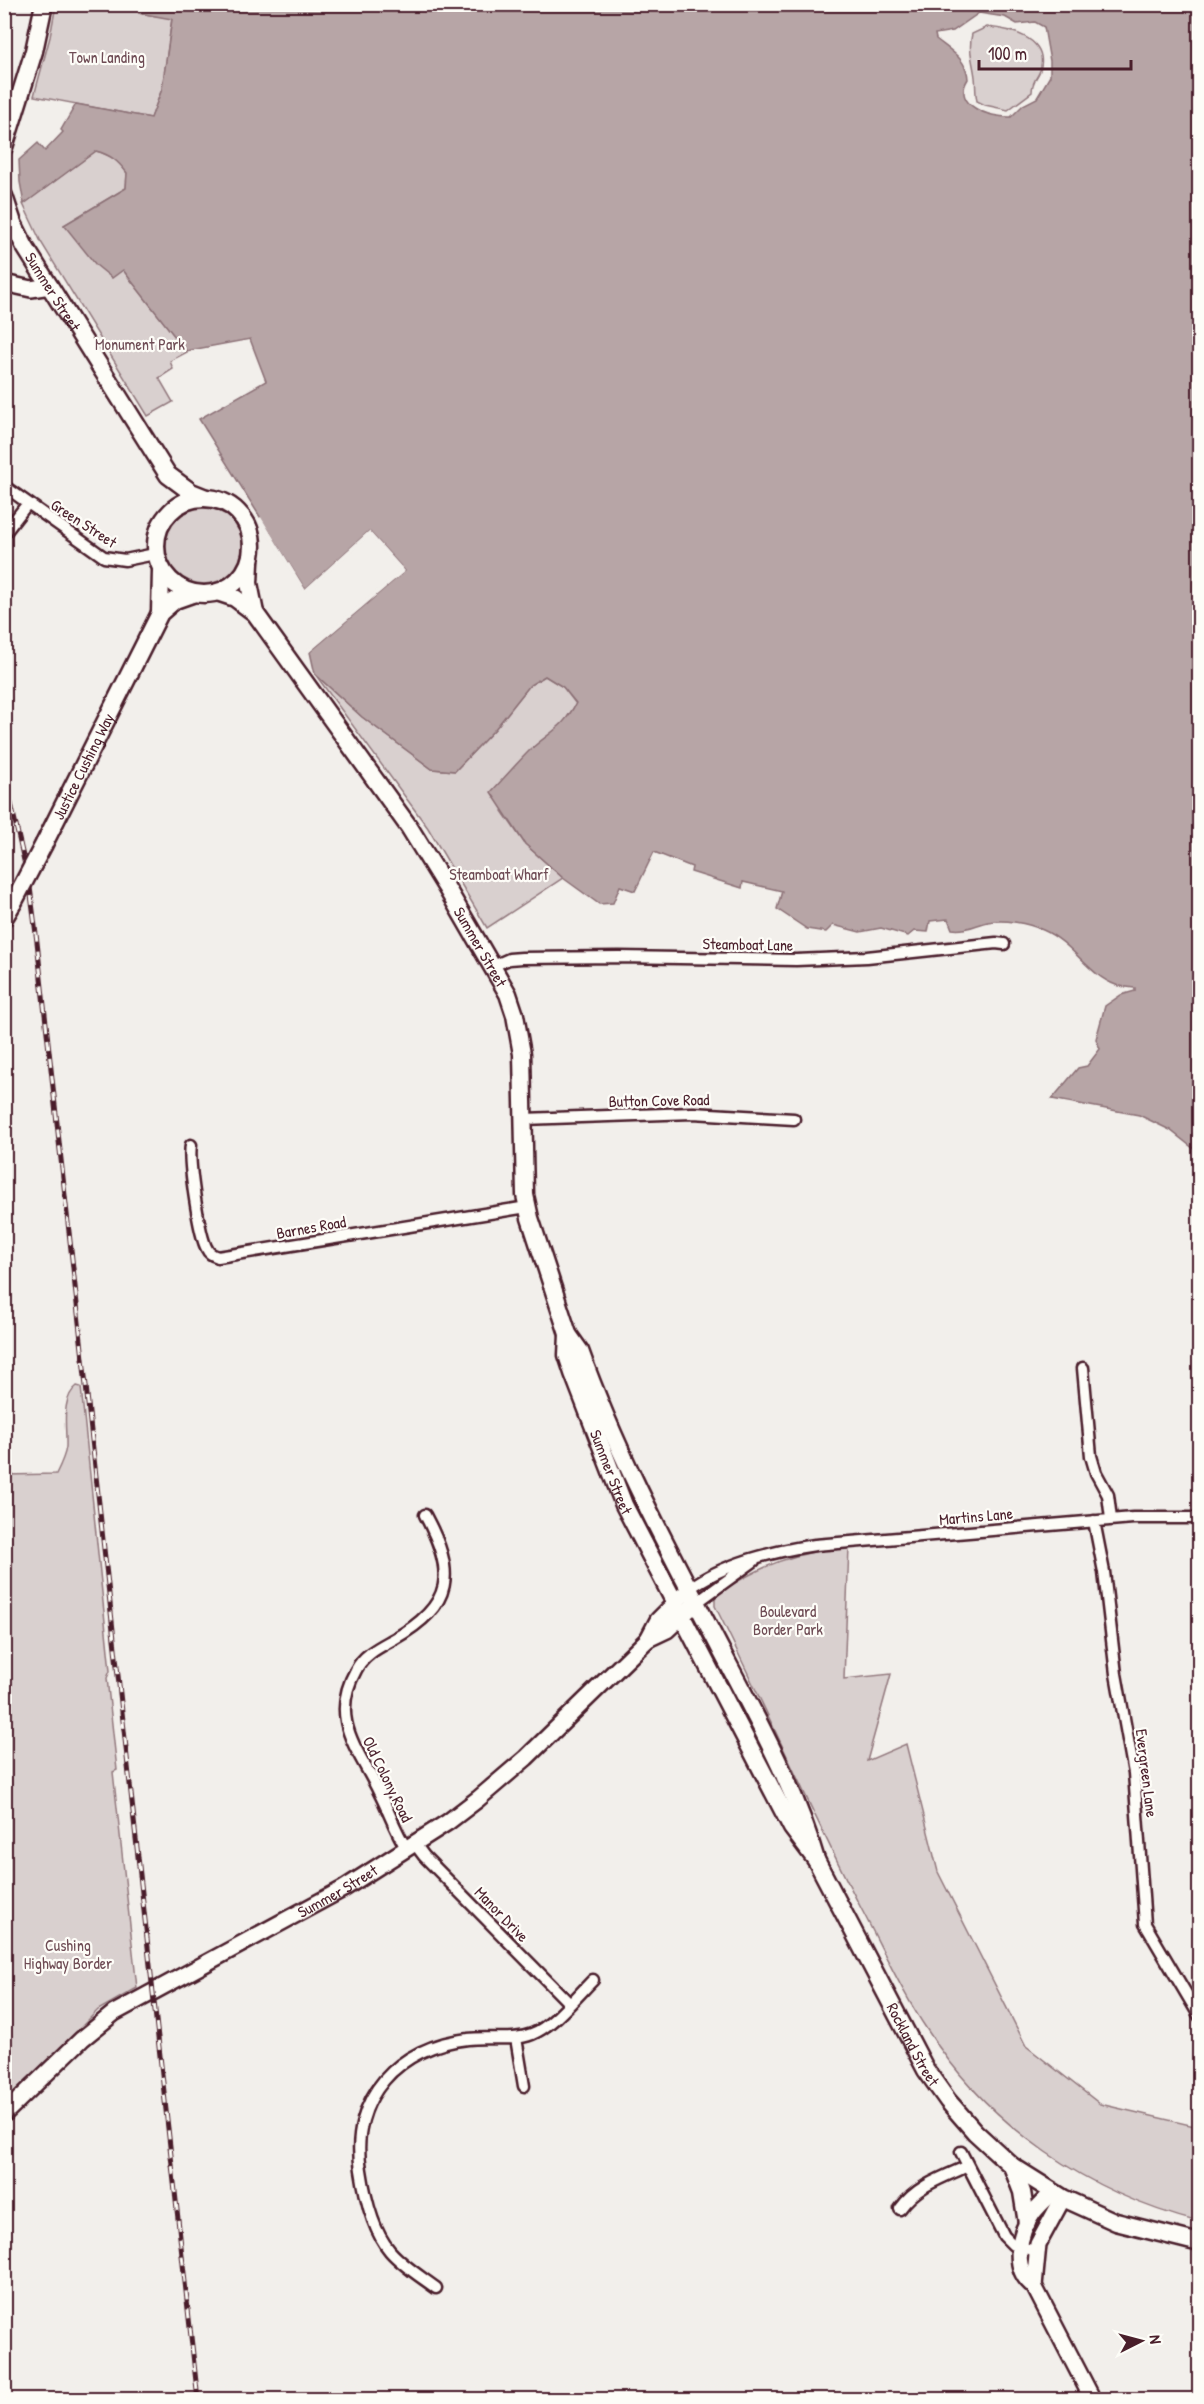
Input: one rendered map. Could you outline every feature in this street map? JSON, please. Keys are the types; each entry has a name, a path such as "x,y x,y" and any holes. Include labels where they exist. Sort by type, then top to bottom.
{"main road":[{"path":"4,147 34,51 44,4"},
{"name":"Summer Street","path":"4,196 9,220 168,475 191,492 206,498"},
{"name":"Summer Street","path":"168,475 171,495 168,513"},
{"path":"206,498 229,504 247,523 253,544 250,563 241,576 220,593 192,594 176,585 161,571 155,554 159,527 168,513 190,501 206,498"},
{"name":"Summer Street","path":"250,563 249,583 255,613"},
{"name":"Justice Cushing Way","path":"160,613 161,571"},
{"name":"Summer Street","path":"220,593 235,598 255,613 403,819 493,966 511,1003 518,1028 524,1072 524,1178 527,1208 568,1334 580,1351 632,1479 693,1596"},
{"name":"Justice Cushing Way","path":"4,918 44,844 160,613 175,600 192,594"},
{"name":"Summer Street","path":"568,1334 567,1355 601,1450 624,1505 678,1609"},
{"name":"Rockland Street","path":"693,1596 805,1821 816,1860"},
{"name":"Rockland Street","path":"678,1609 792,1828 816,1860 926,2070 961,2117 1012,2166 1058,2196 1116,2222 1200,2243"},
{"path":"1012,2166 1022,2192 1027,2223"}],"street":[{"path":"4,283 31,289 50,286"},
{"name":"Green Street","path":"4,486 104,557 125,560 155,554"},
{"path":"4,534 28,503"},
{"name":"Steamboat Lane","path":"493,966 509,958 796,960 867,957 1004,944"},
{"name":"Button Cove Road","path":"524,1119 693,1113 794,1119"},
{"name":"Barnes Road","path":"191,1145 190,1164 203,1239 209,1252 218,1257 527,1208"},
{"path":"1083,1368 1091,1456 1096,1473 1108,1496 1111,1519"},
{"name":"Old Colony Road","path":"411,1847 394,1826 379,1791 351,1740 347,1727 346,1701 355,1670 366,1657 419,1625 438,1603 445,1579 445,1564 439,1544 425,1515"},
{"name":"Martins Lane","path":"693,1596 757,1559 815,1545 1111,1519 1178,1516 1200,1518"},
{"name":"Evergreen Lane","path":"1094,1521 1102,1561 1114,1664 1135,1780 1145,1924 1200,2017"},
{"name":"Summer Street","path":"4,2114 82,2038 114,2013 334,1894 411,1847 466,1809 507,1774 648,1639 667,1630 678,1609 693,1596"},
{"name":"Manor Drive","path":"411,1847 424,1856 569,2003"},
{"path":"436,2288 397,2258 384,2244 375,2227 359,2160 358,2146 363,2114 369,2101 386,2077 429,2048 456,2040 516,2038 542,2029 593,1980"},
{"path":"516,2038 524,2086"},
{"path":"961,2152 1004,2236 1020,2247 1036,2251"},
{"path":"900,2209 909,2197 925,2186 968,2166"},
{"path":"1058,2196 1033,2212 1027,2223 1020,2247 1023,2274 1026,2280 1034,2286 1093,2400"},
{"path":"1034,2286 1037,2274 1036,2251 1058,2196"}],"green space":[{"name":"Town Landing","path":"56,5 138,5 139,13 172,18 162,89 151,118 34,96"},
{"path":"987,27 1024,36 1038,48 1041,56 1040,70 1032,92 1008,110 977,101 971,40 972,34"},
{"name":"Monument Park","path":"96,151 106,154 124,169 127,173 126,188 64,225 123,270 187,352 170,361 173,369 159,378 173,402 148,416 41,242 23,204"},
{"path":"197,508 211,508 225,514 236,525 242,539 239,561 231,573 211,584 197,584 183,578 172,567 166,553 166,539 172,525 183,514"},
{"name":"Steamboat Wharf","path":"315,674 362,717 432,769 455,771 495,729 530,685 545,676 563,687 576,704 561,727 553,733 502,811 525,844 563,878 487,928 428,828"},
{"name":"Cushing Highway Border","path":"77,1386 81,1387 110,1671 107,1678 117,1770 113,1772 137,1988 98,2010 5,2104 5,1475 56,1474 66,1447 66,1406 68,1398"},
{"name":"Boulevard Border Park","path":"849,1547 844,1679 891,1674 867,1761 906,1744 938,1872 1026,2046 1100,2104 1199,2127 1199,2222 1158,2210 1081,2175 1012,2126 953,2066 919,2017 894,1973 825,1836 715,1606 715,1595 763,1568 794,1556"}],"shaded area":[{"path":"138,5 1199,5 1199,1153 1170,1130 1139,1115 1052,1099 1078,1068 1087,1066 1100,1049 1096,1039 1105,1006 1121,995 1135,991 1135,988 1118,986 1106,980 1063,943 1043,930 1009,921 995,921 952,929 948,919 930,921 928,932 914,931 908,936 881,928 860,932 833,925 826,932 807,929 777,909 782,891 743,882 742,888 691,872 692,867 654,852 635,891 620,886 613,903 599,904 563,878 525,844 491,792 530,750 561,724 571,712 576,703 563,687 545,676 530,685 495,729 455,771 432,769 362,717 315,674 310,652 405,571 369,531 305,589 199,419 266,381 250,339 186,351 123,270 112,278 96,265 64,225 126,188 127,173 117,162 106,154 96,151 24,204 19,160 38,143 45,151 63,132 61,130 76,104 151,118 162,89 172,19 139,13","holes":["979,13 1005,17 1017,24 1035,22 1044,27 1050,61 1050,76 1037,98 1023,105 1011,117 984,113 969,103 964,88 968,79 965,66 957,56 936,39 935,34 953,31"]}],"pier":[{"path":"261,517 305,589 369,531 405,571 307,654 308,649 401,571 369,535 305,592 258,519"}],"railway":[{"path":"4,773 30,887 37,942 198,2400"}]}
